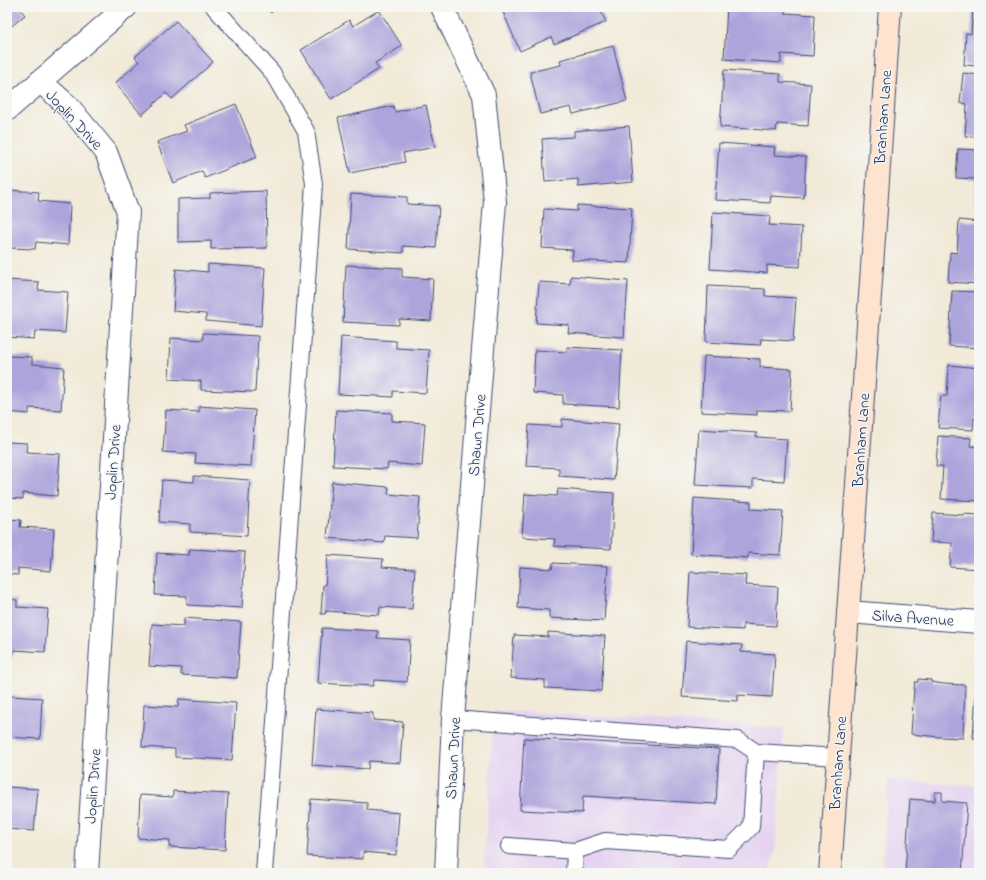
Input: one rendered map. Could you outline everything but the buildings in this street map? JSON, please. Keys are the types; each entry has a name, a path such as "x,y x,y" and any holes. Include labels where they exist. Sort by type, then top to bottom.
{"main road":[{"name":"Branham Lane","path":"830,873 890,7"}],"street":[{"path":"7,110 126,7"},
{"name":"Shawn Drive","path":"442,7 484,95 495,202 453,719 446,873"},
{"name":"Joplin Drive","path":"40,81 69,107 106,152 128,212 87,873"},
{"name":"Silva Avenue","path":"848,612 979,622"}],"lane":[{"path":"214,7 272,72 303,124 306,131 314,184 264,873"},
{"path":"453,719 738,740 756,752 838,757"},
{"path":"509,846 575,851 605,841 729,849 752,827 756,752"},
{"path":"574,873 575,851"}],"shaded area":[{"path":"494,710 784,728 775,852 770,869 766,873 488,873 484,862"},
{"path":"888,780 979,786 979,873 882,873"}]}
